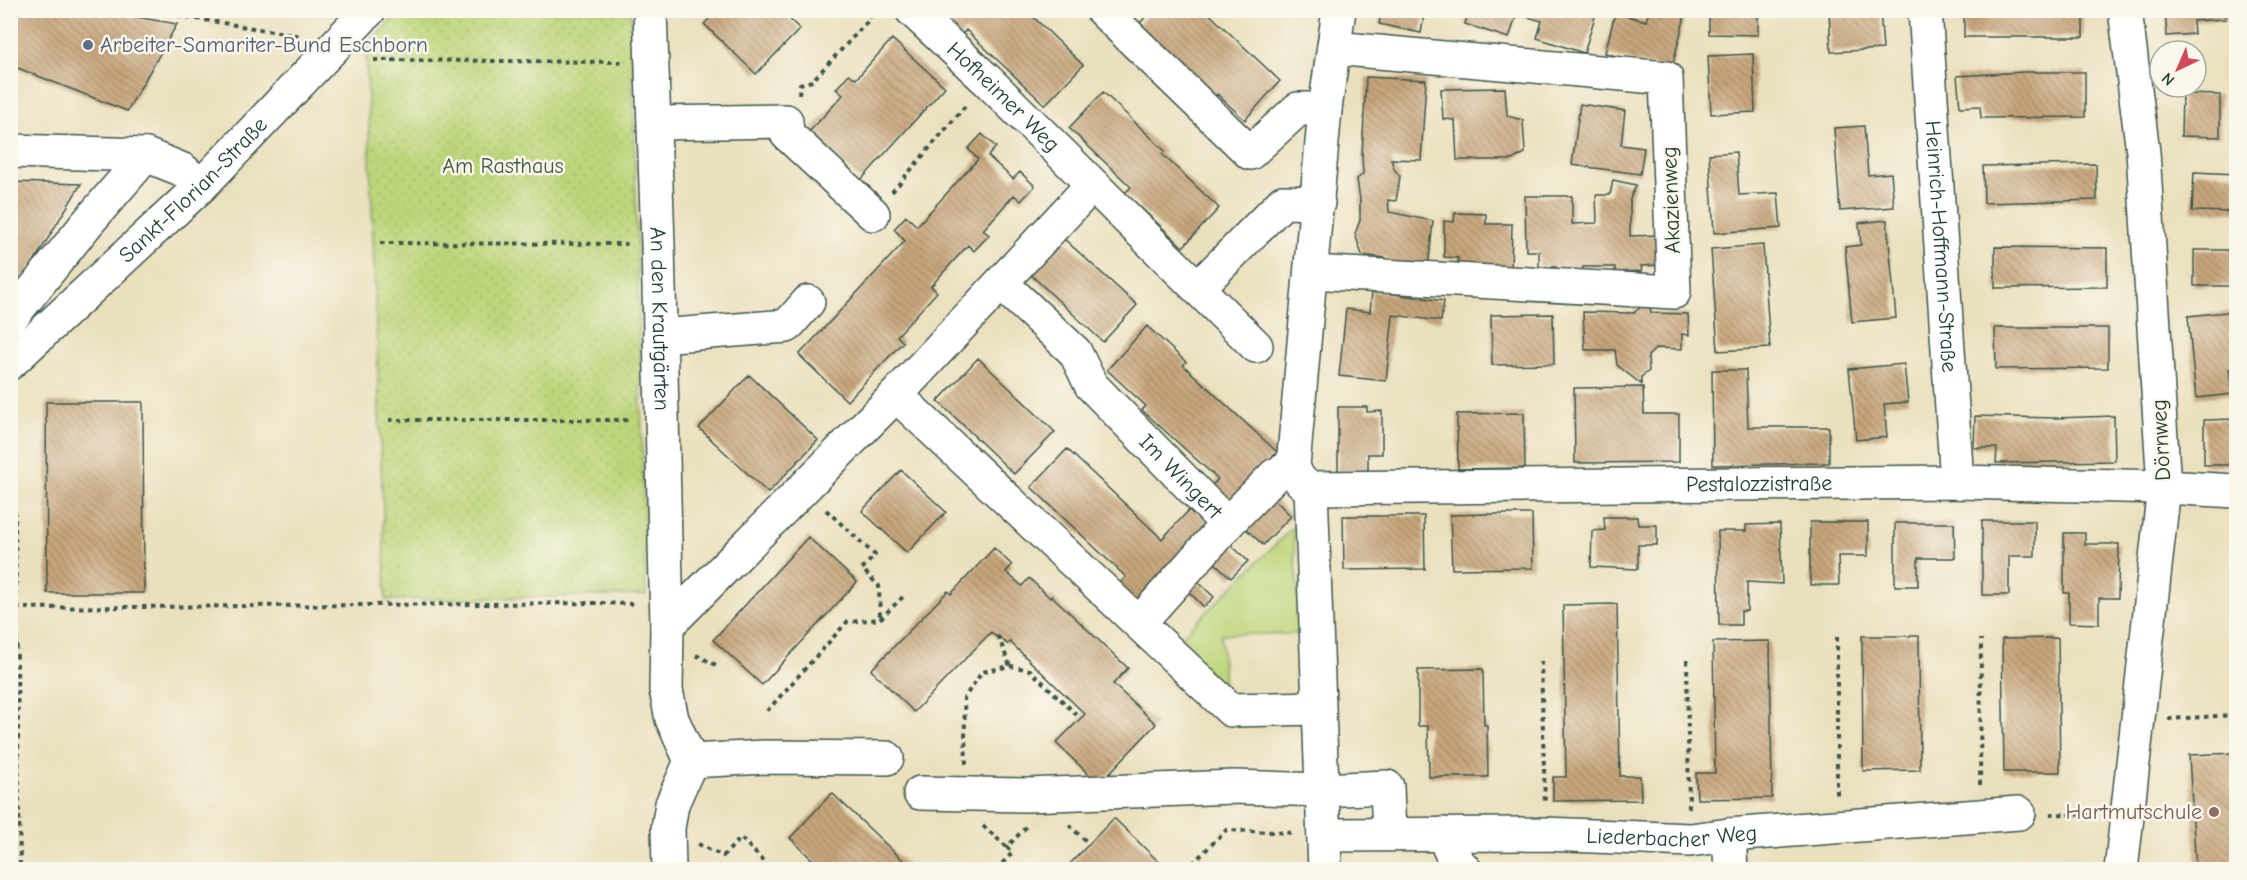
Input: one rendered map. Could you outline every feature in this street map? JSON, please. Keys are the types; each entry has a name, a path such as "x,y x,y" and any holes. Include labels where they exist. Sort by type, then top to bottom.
{"street":[{"name":"Sankt-Florian-Straße","path":"11,362 201,186 369,10"},
{"name":"An den Krautgärten","path":"650,10 658,244 666,690 672,719 691,761"},
{"path":"1102,10 1250,153 1298,109 1324,109"},
{"path":"1325,870 1318,708 1302,477 1302,357 1318,203 1324,109 1339,10"},
{"name":"Heinrich-Hoffmann-Straße","path":"1924,10 1957,482"},
{"name":"Dörnweg","path":"2121,870 2138,721 2160,645 2164,487 2143,152 2125,10"},
{"name":"Hofheimer Weg","path":"922,14 1092,185"},
{"name":"Akazienweg","path":"1311,272 1674,292 1666,78 1334,48"},
{"path":"655,123 786,121 787,134 873,214"},
{"path":"10,151 146,155 183,170 201,186"},
{"path":"10,319 88,221 146,155"},
{"path":"666,616 803,488 896,394 1092,185 1198,288 1254,351 1302,357"},
{"path":"1198,288 1283,202 1318,203"},
{"name":"Im Wingert","path":"1001,283 1075,352 1091,385 1227,524 1275,475 1302,477"},
{"path":"660,336 787,326 808,302"},
{"path":"896,394 1231,710 1318,708"},
{"name":"Pestalozzistraße","path":"1302,477 1957,482 2236,491"},
{"path":"1139,623 1227,524"},
{"path":"669,870 668,828 672,804 691,761 765,757 887,758"},
{"path":"920,793 1027,795 1234,787 1321,790 1387,787 1389,834"},
{"name":"Liederbacher Weg","path":"1324,835 1545,834 1690,840 2019,813"},
{"path":"1443,834 1453,857 1465,870"},
{"path":"1730,835 1731,870"}],"path":[{"path":"143,10 338,42"},
{"path":"786,121 798,113 800,84 812,81 870,20 870,10"},
{"path":"374,60 653,62"},
{"path":"873,214 988,81"},
{"path":"380,243 658,244"},
{"path":"11,362 20,870"},
{"path":"389,420 662,419"},
{"path":"803,488 875,555 862,569 879,586 880,619"},
{"path":"767,711 847,622 880,619 905,595"},
{"path":"16,608 598,603 666,616"},
{"path":"998,636 1010,666"},
{"path":"1837,637 1837,827"},
{"path":"1980,815 1981,639"},
{"path":"1687,660 1690,840"},
{"path":"1541,661 1545,834"},
{"path":"967,793 964,698 982,672 1010,666 1030,670 1080,718"},
{"path":"2138,721 2236,714"},
{"path":"2019,813 2126,816"},
{"path":"996,870 1012,853 1007,847 1030,822"},
{"path":"668,828 723,856 741,838 772,870"},
{"path":"1186,870 1226,830 1324,835"}],"green space":[{"name":"Am Rasthaus","path":"400,11 631,11 646,595 386,600 366,46"},
{"path":"1293,527 1301,634 1221,634 1224,687 1175,643"}],"building":[{"name":"Arbeiter-Samariter-Bund Eschborn","path":"10,10 96,10 177,24 127,111 10,65"},
{"path":"718,10 780,10 800,29 756,74 704,24"},
{"path":"950,10 1026,10 1083,65 1045,105 966,30 953,44 934,27"},
{"path":"1152,10 1205,10 1280,81 1245,120 1217,94 1209,103 1139,24"},
{"path":"1382,10 1425,10 1421,33 1379,24"},
{"path":"1469,10 1597,10 1584,53 1537,38 1542,21 1517,14 1509,38 1465,24"},
{"path":"1649,10 1665,10 1685,16 1671,71 1605,53 1615,13 1646,21"},
{"path":"1709,10 1758,10 1758,35 1709,34"},
{"path":"1829,10 1880,10 1883,49 1831,52"},
{"path":"1964,10 2083,10 2083,37 1964,37"},
{"path":"2165,10 2225,10 2226,19 2193,21 2194,34 2167,36"},
{"path":"892,39 945,87 861,180 809,132 843,95 836,89 849,74 856,79"},
{"path":"1753,54 1755,112 1711,114 1708,56"},
{"path":"2024,72 2085,72 2085,117 1981,118 1980,106 1960,107 1957,76"},
{"path":"1366,77 1426,80 1421,160 1391,159 1394,169 1400,176 1396,201 1388,200 1389,212 1433,221 1428,268 1405,269 1385,258 1362,255 1355,234 1360,220 1357,179 1363,174"},
{"path":"1505,88 1507,116 1523,120 1525,153 1512,160 1457,160 1455,120 1443,119 1441,89"},
{"path":"1103,92 1165,151 1162,154 1219,208 1183,247 1125,193 1131,187 1069,128"},
{"path":"2208,95 2220,95 2220,137 2181,136 2182,99 2208,99"},
{"path":"1580,104 1625,111 1621,145 1644,148 1640,174 1572,165"},
{"path":"1864,126 1868,175 1891,173 1894,207 1840,211 1834,128"},
{"path":"982,134 996,147 988,156 1013,179 1020,172 1035,186 1021,201 1014,195 983,230 989,235 974,251 968,245 931,286 937,292 897,336 903,342 847,401 799,355 905,241 894,229 906,216 917,226 978,159 968,149"},
{"path":"1736,152 1739,195 1778,193 1781,228 1714,233 1709,154"},
{"path":"2096,164 2097,200 1984,203 1983,166"},
{"path":"2194,172 2236,174 2236,212 2192,211"},
{"path":"1613,180 1636,185 1630,199 1630,236 1660,235 1660,265 1641,266 1642,271 1615,272 1615,267 1583,267 1583,274 1556,274 1556,267 1539,267 1539,251 1526,251 1525,196 1572,196 1572,224 1597,223 1596,195 1610,195"},
{"path":"10,182 81,184 10,301"},
{"path":"1455,213 1486,214 1486,224 1512,224 1511,270 1458,269 1458,258 1444,257 1444,221 1454,222"},
{"path":"1887,220 1896,318 1852,322 1845,247 1861,245 1859,223"},
{"path":"1063,238 1137,305 1103,342 1030,274"},
{"path":"1763,245 1770,348 1718,351 1711,249"},
{"path":"1995,247 2107,248 2107,287 1995,288"},
{"path":"2194,250 2235,250 2235,286 2194,286"},
{"path":"1372,291 1444,301 1441,321 1393,315 1386,381 1339,376 1346,309 1370,312"},
{"path":"1649,301 1651,313 1688,314 1689,335 1682,334 1682,349 1656,348 1648,356 1649,371 1641,377 1641,384 1617,365 1615,350 1585,350 1583,312 1633,313"},
{"path":"2236,311 2236,368 2229,369 2232,394 2196,398 2188,316"},
{"path":"1553,314 1554,364 1492,365 1491,315"},
{"path":"1147,326 1186,362 1183,365 1277,452 1225,508 1207,491 1218,479 1142,410 1146,406 1107,370"},
{"path":"1995,328 2108,328 2108,368 1996,369"},
{"path":"978,358 1055,432 1014,474 938,401"},
{"path":"1904,364 1908,402 1884,404 1887,437 1856,440 1849,369"},
{"path":"1712,370 1746,370 1748,427 1829,427 1829,463 1713,465"},
{"path":"749,375 818,440 768,493 699,428"},
{"path":"1643,387 1644,414 1679,414 1679,462 1575,463 1574,388"},
{"path":"46,402 143,402 144,593 47,593"},
{"path":"1338,407 1367,407 1367,412 1382,411 1382,454 1368,454 1368,472 1338,471"},
{"path":"1524,413 1525,468 1458,469 1457,414"},
{"path":"1975,416 2055,418 2114,416 2115,461 1996,463 1997,448 1974,448"},
{"path":"2236,419 2236,465 2204,465 2204,420"},
{"path":"1067,449 1162,539 1192,507 1211,525 1130,610 1111,592 1126,577 1031,487"},
{"path":"901,470 946,512 907,553 862,511"},
{"path":"1273,498 1291,516 1263,545 1244,527"},
{"path":"1532,514 1533,568 1452,569 1450,515"},
{"path":"1343,516 1424,516 1425,569 1344,570"},
{"path":"1604,517 1637,517 1638,525 1657,525 1657,545 1638,545 1638,569 1591,567 1592,531 1605,530"},
{"path":"1982,521 2035,521 2035,556 2009,556 2009,595 1982,595"},
{"path":"1810,522 1868,522 1868,556 1838,556 1839,585 1810,585"},
{"path":"1895,523 1954,523 1955,558 1918,558 1918,586 1895,586"},
{"path":"1780,524 1782,584 1747,582 1747,611 1741,611 1741,625 1719,625 1718,531 1746,531 1746,525"},
{"path":"2064,533 2085,533 2085,544 2119,544 2118,598 2099,598 2099,624 2069,623 2069,593 2064,593"},
{"path":"808,537 857,582 762,685 713,640"},
{"path":"1230,544 1248,561 1231,578 1213,561"},
{"path":"994,548 1012,565 1006,572 1022,586 1029,578 1050,598 1052,596 1128,668 1113,684 1156,724 1099,784 1056,743 1085,714 1010,642 1007,644 991,632 914,712 871,670 948,591 951,594"},
{"path":"1195,579 1214,597 1204,607 1186,589"},
{"path":"1617,604 1620,776 1640,776 1641,800 1553,801 1553,777 1566,777 1563,605"},
{"path":"1862,636 1919,636 1920,770 1863,771"},
{"path":"2058,638 2060,772 2004,772 2002,639"},
{"path":"1770,641 1772,798 1697,799 1696,773 1715,773 1713,642"},
{"path":"1483,669 1488,777 1429,777 1428,726 1418,726 1418,670"},
{"name":"Hartmutschule","path":"2236,753 2236,870 2196,870 2189,755"},
{"path":"832,793 913,870 823,870 790,838"},
{"path":"1114,818 1160,863 1154,870 1064,870"}],"place":[{"name":"Arbeiter-Samariter-Bund Eschborn","path":"88,45"},
{"name":"Hartmutschule","path":"2214,812"}]}
